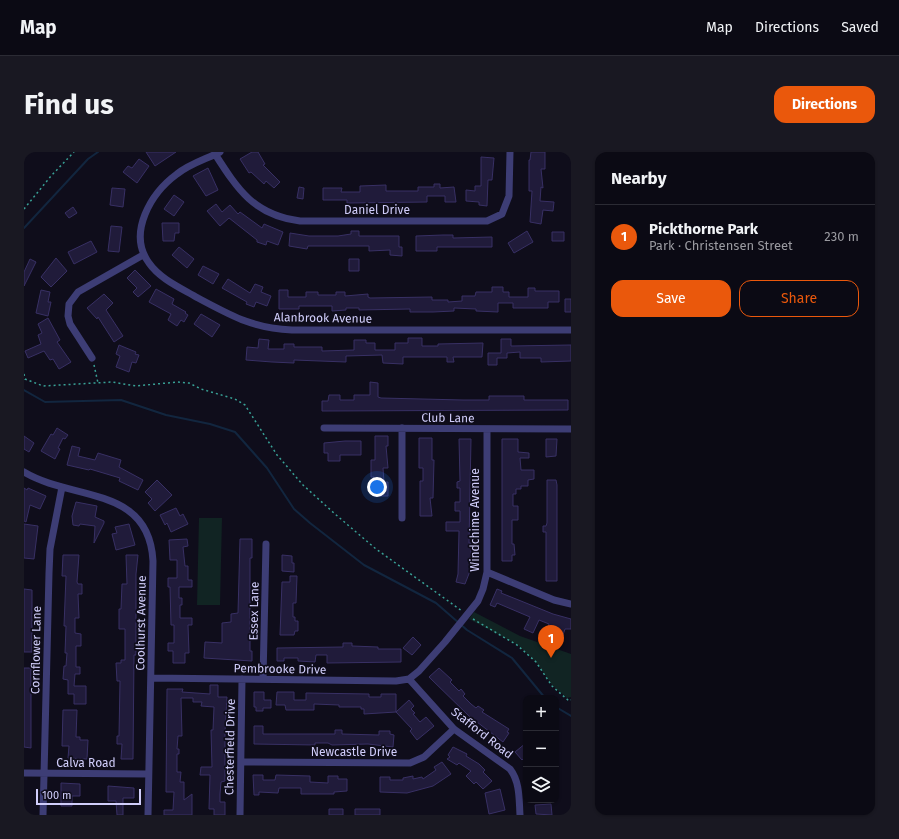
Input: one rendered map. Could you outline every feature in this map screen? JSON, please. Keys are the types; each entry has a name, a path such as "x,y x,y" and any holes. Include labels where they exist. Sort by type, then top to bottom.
{"street":[{"name":"Daniel Drive","path":"218,153 243,195 261,209 282,218 300,221 487,221 502,214 508,201 510,152"},
{"name":"Alanbrook Avenue","path":"218,153 178,173 156,194 150,202 142,222 140,237 143,255 156,272 230,316 264,328 292,330 571,330"},
{"path":"92,358 70,324 68,316 69,304 78,292 143,255"},
{"name":"Club Lane","path":"324,428 571,429"},
{"path":"402,428 402,518"},
{"name":"Windchime Avenue","path":"409,679 429,662 478,601 483,589 487,572 487,429"},
{"name":"Coolhurst Avenue","path":"24,472 62,487 102,497 118,503 133,514 146,531 150,540 152,561 148,815"},
{"name":"Cornflower Lane","path":"43,815 50,557 62,487"},
{"name":"Essex Lane","path":"263,679 266,544"},
{"path":"487,572 554,600 571,604 571,598"},
{"name":"Pembrooke Drive","path":"151,678 396,681 409,679"},
{"name":"Chesterfield Drive","path":"240,815 242,762 242,679"},
{"name":"Stafford Road","path":"409,679 454,729 510,769 513,773 518,790 520,815"},
{"name":"Newcastle Drive","path":"242,762 410,763 424,757 454,729"},
{"name":"Calva Road","path":"24,774 148,774"}],"path":[{"path":"24,209 51,176 74,152"},
{"path":"92,358 98,383"},
{"path":"24,374 25,379 43,386 112,382 136,386 177,382 189,383 201,389 235,399 245,405 277,455 319,500 376,549 465,618 517,645 536,662 552,686 569,701 571,700"}],"green space":[{"path":"199,518 222,518 220,605 197,605"},
{"path":"474,612 520,636 571,654 571,697 567,698 552,685 536,662 518,645 469,619"}],"building":[{"path":"146,152 176,152 155,166"},
{"path":"252,152 258,152 265,164 263,165 280,182 274,188 266,181 264,184 251,172 249,173 240,159"},
{"path":"531,152 545,152 545,169 541,169 543,188 541,187 540,201 554,202 553,211 543,210 541,224 530,222 532,191 529,191 529,160"},
{"path":"481,157 494,158 492,180 488,180 487,206 479,205 479,202 466,201 466,190 475,191 475,186 481,186"},
{"path":"139,159 149,166 137,183 123,172 128,166 132,168"},
{"path":"208,168 218,190 206,196 193,176"},
{"path":"434,184 440,184 440,188 454,187 456,202 445,202 445,196 427,196 427,202 347,203 347,200 323,200 323,188 342,188 341,192 360,192 360,186 386,185 386,191 418,191 418,187 434,187"},
{"path":"299,187 304,188 303,199 297,198"},
{"path":"112,188 125,189 123,207 110,205"},
{"path":"174,195 184,202 174,216 164,209"},
{"path":"216,204 222,212 230,205 238,214 240,212 262,228 264,224 283,232 278,245 267,241 266,245 257,242 257,240 229,218 220,226 207,211"},
{"path":"73,207 77,213 69,218 65,213"},
{"path":"162,223 179,223 179,233 175,233 174,241 163,241"},
{"path":"111,226 122,227 119,252 108,251"},
{"path":"351,231 359,231 359,236 399,236 399,247 402,247 402,256 390,255 390,250 369,251 369,246 308,246 307,249 289,246 290,233 309,236 338,236 351,234"},
{"path":"527,231 533,242 514,253 508,243"},
{"path":"552,232 564,232 564,241 552,241"},
{"path":"453,235 453,238 492,237 492,247 437,247 437,251 416,251 416,236"},
{"path":"91,241 97,252 74,264 68,252"},
{"path":"179,247 194,259 187,268 172,255"},
{"path":"56,258 67,271 51,287 41,277"},
{"path":"30,259 36,262 24,286 24,272"},
{"path":"349,259 359,259 359,271 349,271"},
{"path":"203,266 219,274 213,284 198,275"},
{"path":"135,270 151,286 138,297 133,292 137,288 127,278"},
{"path":"228,279 250,293 255,284 263,287 261,292 271,296 267,306 256,302 254,307 246,304 247,302 222,288"},
{"path":"492,287 503,287 503,292 509,292 509,297 528,297 528,288 535,288 535,291 559,291 559,302 548,302 548,308 513,308 513,303 498,303 498,312 454,308 454,311 433,312 410,312 410,309 359,310 359,308 346,308 346,310 332,311 332,306 299,306 299,309 279,309 279,290 288,290 288,297 306,297 306,292 318,292 318,295 336,295 336,292 345,292 345,296 368,294 368,297 370,298 432,297 432,300 448,300 448,302 462,301 462,296 475,296 476,292 492,292"},
{"path":"156,289 174,299 172,304 186,312 185,313 188,315 184,322 181,320 177,326 168,320 171,314 149,302"},
{"path":"41,290 50,292 48,302 51,302 48,316 36,313"},
{"path":"104,294 113,303 106,310 123,336 114,342 98,317 97,319 87,308"},
{"path":"565,299 571,299 571,312 565,312"},
{"path":"201,314 220,325 212,337 194,324"},
{"path":"48,318 60,340 57,342 71,362 59,369 53,359 50,360 44,351 28,358 25,351 41,344 38,335 42,333 38,324"},
{"path":"408,338 422,338 422,346 438,346 438,344 483,343 482,357 453,357 454,362 447,362 447,357 403,357 403,364 383,363 382,355 346,356 346,362 294,360 294,363 246,360 247,347 258,348 259,339 269,340 268,349 284,349 284,344 294,344 294,347 322,347 322,351 354,350 354,340 366,340 366,343 375,343 375,350 395,350 395,343 408,343"},
{"path":"501,339 511,339 511,346 571,345 571,361 541,362 541,358 520,358 520,352 507,353 507,358 497,358 497,365 488,365 488,353 501,353"},
{"path":"119,345 136,352 135,354 139,355 136,363 132,362 129,372 116,367 120,356 116,354"},
{"path":"370,382 378,383 378,397 381,398 489,400 489,396 524,396 524,400 568,400 568,410 322,411 322,401 328,401 329,395 340,395 340,400 354,400 354,395 370,395"},
{"path":"57,428 68,435 65,439 63,438 55,459 41,451 51,434 53,435"},
{"path":"24,436 34,443 29,452 24,449"},
{"path":"375,436 388,436 388,446 386,446 388,468 383,468 384,482 388,482 388,496 374,496 374,477 371,477 371,460 375,460"},
{"path":"419,438 432,438 432,460 434,460 433,498 430,498 432,516 420,516 420,481 423,481 423,468 419,468"},
{"path":"459,439 471,439 469,543 471,543 471,563 470,571 465,584 456,582 458,574 459,531 446,531 446,522 460,522 460,511 455,511 455,502 460,502 460,488 457,488 457,482 460,481"},
{"path":"502,439 518,439 518,452 529,453 529,458 520,458 521,470 534,470 534,479 528,480 528,486 521,486 521,489 516,489 516,494 513,494 513,506 518,506 518,520 512,520 512,544 514,544 515,555 512,555 512,561 502,561"},
{"path":"546,439 557,439 556,456 546,457"},
{"path":"361,441 361,455 340,455 340,461 328,461 328,453 324,453 324,443"},
{"path":"72,446 80,448 78,456 95,460 98,453 121,460 119,467 143,480 138,490 119,481 120,478 90,469 67,465"},
{"path":"157,480 172,495 155,511 148,503 152,499 145,492"},
{"path":"547,480 556,480 557,485 557,581 546,581 546,532 543,532 543,526 546,526 547,523"},
{"path":"24,488 27,490 28,488 46,496 40,509 30,505 26,522 24,521"},
{"path":"76,502 97,506 95,517 104,521 94,543 95,526 80,524 79,526 73,525 72,516"},
{"path":"176,508 180,516 183,514 188,524 171,532 167,523 165,525 160,515"},
{"path":"24,524 38,526 34,559 24,558"},
{"path":"129,524 135,545 116,550 112,534 117,533 115,527"},
{"path":"187,539 188,546 183,547 185,566 188,566 188,580 192,580 192,587 179,587 179,598 182,598 182,605 180,605 180,618 192,618 192,625 188,625 189,653 185,653 185,663 173,663 173,651 168,651 168,643 174,643 174,625 171,625 170,587 168,587 168,578 177,578 177,560 170,560 169,540"},
{"path":"240,539 252,539 252,558 250,558 250,651 252,651 252,661 204,658 205,642 222,643 222,623 231,622 231,614 238,613"},
{"path":"63,555 79,555 77,582 78,584 82,584 82,594 78,594 79,618 75,618 75,633 81,634 81,646 76,646 76,667 80,667 80,674 75,674 74,686 86,686 86,704 74,704 74,694 68,694 68,680 63,679 67,653 65,653 66,626 64,626 66,576 62,576"},
{"path":"126,555 138,555 136,574 136,655 134,655 133,759 121,759 122,744 117,744 117,736 119,736 120,681 117,681 116,663 121,663 121,660 125,660 125,629 119,629 119,609 121,609 122,584 127,584"},
{"path":"282,555 292,556 294,572 282,571"},
{"path":"290,576 297,576 296,603 293,603 293,617 295,617 295,621 298,621 298,631 295,631 294,635 280,635 282,582 290,582"},
{"path":"24,589 32,590 32,652 24,652"},
{"path":"497,589 502,591 501,593 553,614 571,619 571,629 565,629 562,638 557,636 559,631 548,627 549,624 539,620 533,633 524,629 530,617 497,603 495,607 490,605"},
{"path":"413,637 421,645 412,655 403,648"},
{"path":"343,643 352,643 352,646 378,647 378,649 401,649 401,662 327,663 327,655 316,655 315,662 298,661 298,658 284,658 284,661 277,661 277,648 343,647"},
{"path":"24,668 31,668 31,748 24,747"},
{"path":"439,668 452,680 450,682 459,691 461,689 465,694 463,696 471,704 476,708 478,706 484,710 482,712 509,729 507,732 509,733 503,742 477,722 469,718 470,717 429,677"},
{"path":"210,685 218,685 218,697 227,697 225,781 221,782 220,794 220,802 225,802 225,815 214,815 214,809 209,809 210,775 200,775 201,767 212,767 211,730 213,730 214,707 201,706 202,702 193,702 193,698 181,698 182,736 178,736 177,749 179,749 179,754 177,754 177,772 181,772 180,782 184,782 184,800 192,794 192,815 164,815 164,810 173,810 174,792 166,792 167,689 183,689 182,692 210,694"},
{"path":"254,692 264,692 264,700 271,700 271,708 263,708 263,711 256,711 256,707 254,707"},
{"path":"277,692 294,692 294,700 306,700 306,693 369,694 369,697 381,697 381,694 396,694 396,712 364,714 364,709 361,709 361,707 339,707 339,705 314,704 314,710 286,710 285,705 276,705"},
{"path":"409,700 414,706 411,709 415,713 413,714 420,722 426,717 434,726 417,740 410,731 412,729 396,712"},
{"path":"63,710 77,710 76,737 80,737 80,740 88,740 87,759 68,758 69,746 62,746"},
{"path":"254,726 263,726 263,734 335,734 335,730 342,730 342,734 379,735 379,731 390,731 390,734 394,735 393,747 368,744 332,745 328,743 315,743 315,745 254,744"},
{"path":"523,745 522,760 515,752"},
{"path":"453,747 467,754 466,756 479,764 485,770 483,772 492,781 483,789 476,782 474,784 466,776 471,771 459,763 457,765 447,759 450,757 448,755"},
{"path":"442,762 451,774 433,786 407,793 380,792 380,777 390,777 390,780 403,780 403,778 413,776 413,779 422,777 423,779 436,770 434,767"},
{"path":"253,775 263,775 263,780 275,780 276,775 310,776 310,782 328,783 328,776 338,776 338,779 347,779 347,791 334,792 334,794 301,794 301,788 279,788 278,793 259,792 259,795 254,795"},
{"path":"61,783 80,784 80,796 72,796 72,806 61,806"},
{"path":"108,786 134,788 134,798 123,798 123,815 117,815 116,801 108,801"},
{"path":"500,789 505,810 489,814 485,793"},
{"path":"551,804 552,815 536,814 535,805"},
{"path":"329,809 343,809 343,815 329,815"},
{"path":"355,809 380,809 380,815 355,815"}],"waterway":[{"path":"24,228 88,159 98,152"},
{"path":"24,390 45,402 121,400 166,415 210,424 235,432 267,468 294,509 310,523 364,565 436,603 467,630 512,658 543,695"},
{"path":"559,709 571,716"}],"place":[{"name":"Pickthorne Park","path":"551,658"}]}
